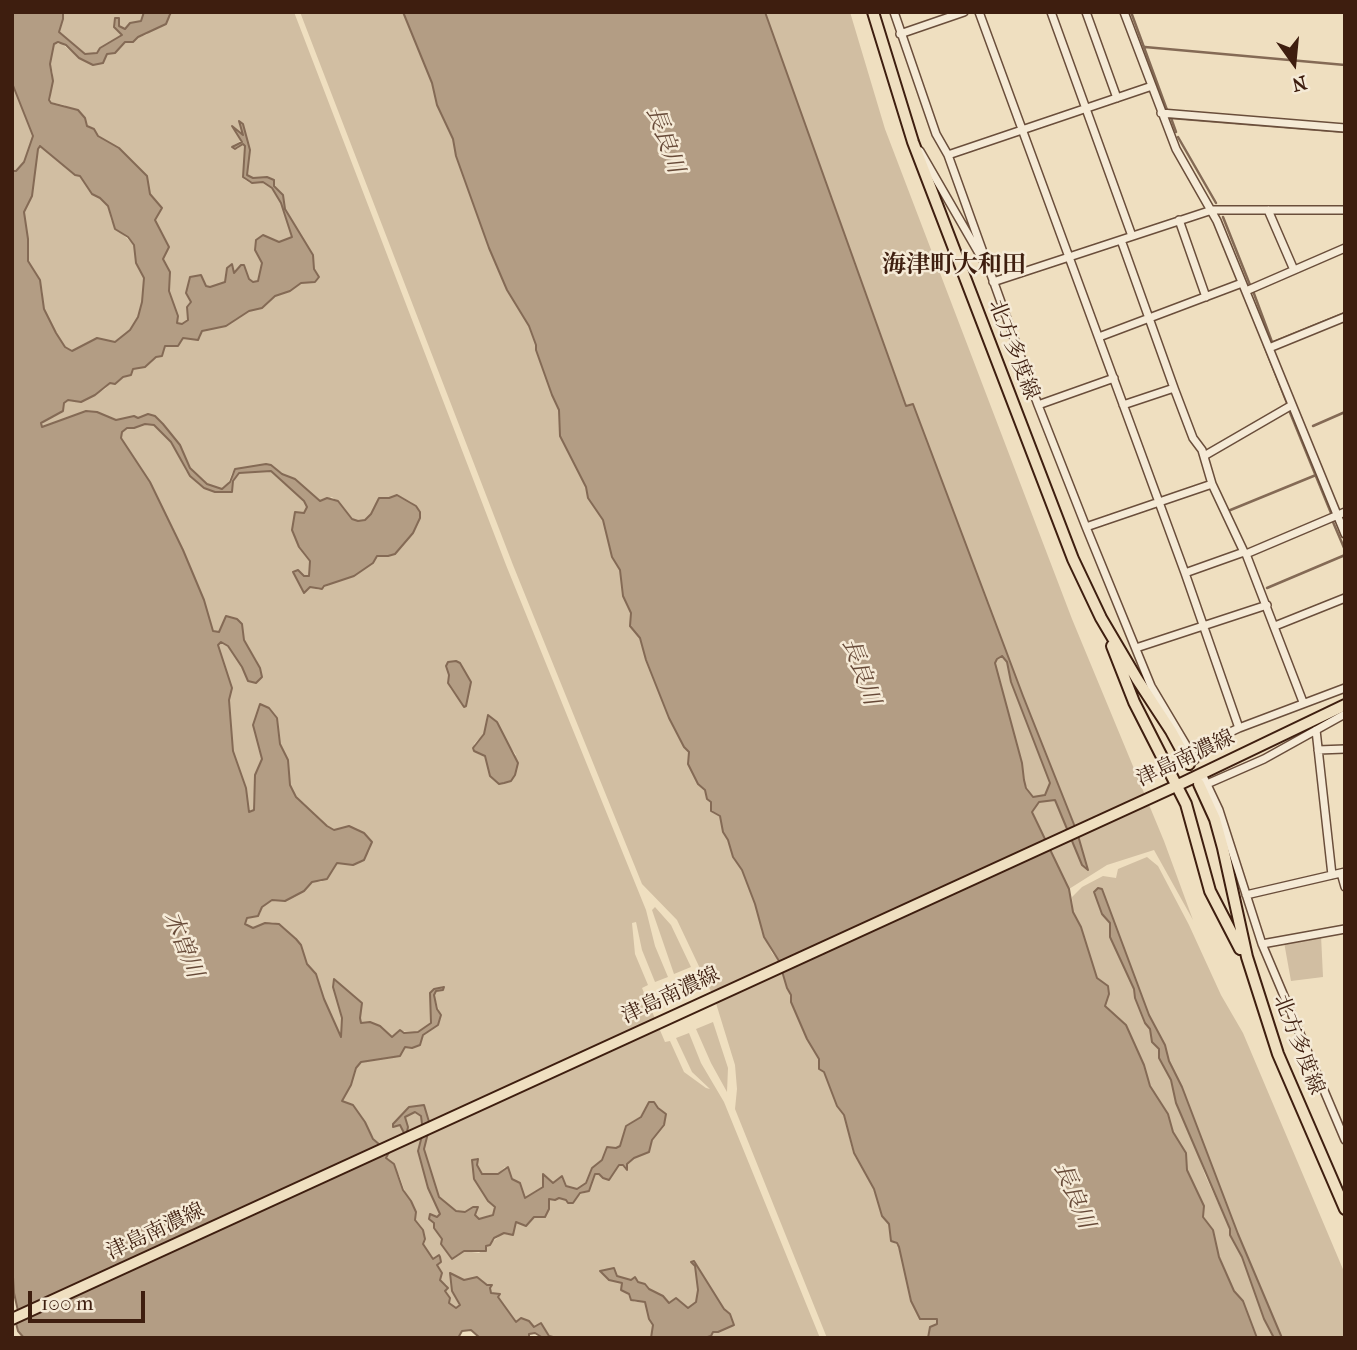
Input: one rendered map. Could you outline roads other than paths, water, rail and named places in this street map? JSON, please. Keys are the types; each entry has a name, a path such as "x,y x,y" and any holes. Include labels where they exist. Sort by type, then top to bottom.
{"main road":[{"name":"北方多度線","path":"873,12 913,142 1073,559 1101,618"},
{"path":"1101,618 1192,762"},
{"path":"1101,618 1134,702 1186,804 1210,891 1250,971"},
{"name":"津島南濃線","path":"12,1319 1176,786 1345,705"},
{"path":"1203,781 1223,848 1250,971"},
{"name":"北方多度線","path":"1250,971 1278,1054 1345,1209"}],"street":[{"path":"894,12 936,134 948,155 1038,405 1086,527 1151,686 1190,751 1192,762"},
{"path":"900,34 964,12"},
{"path":"979,12 1185,573 1239,728"},
{"path":"1051,12 1132,236"},
{"path":"1086,12 1117,98"},
{"path":"1124,12 1176,149 1212,210 1292,405 1341,514 1345,534"},
{"path":"948,155 1152,86"},
{"path":"1161,113 1345,128"},
{"path":"913,142 961,220 993,282"},
{"path":"993,282 1212,210 1345,210"},
{"path":"1268,210 1294,270"},
{"path":"1179,220 1206,297"},
{"path":"1121,240 1193,438 1204,456 1212,484 1267,605 1303,702"},
{"path":"1099,337 1206,297 1294,270 1345,248"},
{"path":"1269,348 1345,317"},
{"path":"1038,405 1114,378"},
{"path":"1123,405 1174,388"},
{"path":"1204,456 1292,405"},
{"path":"1086,527 1212,484"},
{"path":"1185,573 1245,553 1341,514"},
{"path":"1275,626 1345,598"},
{"path":"1136,648 1267,605"},
{"path":"1190,751 1239,728 1345,688"},
{"path":"1345,713 1264,760 1203,781 1219,810 1262,944 1345,1140"},
{"path":"1316,730 1339,873 1345,887"},
{"path":"1318,750 1345,749"},
{"path":"1246,895 1339,873"},
{"path":"1262,944 1345,929"}],"water":[{"name":"木曽川","path":"12,12 63,12 59,32 85,54 97,53 100,48 122,35 114,27 115,18 119,18 119,26 125,29 130,23 141,21 144,12 171,12 166,24 133,42 125,42 115,53 107,54 103,63 93,65 79,58 66,45 58,42 54,44 50,64 53,81 49,100 51,103 78,110 85,118 87,126 119,148 147,176 150,194 162,208 155,220 169,247 163,259 170,272 169,291 178,316 177,323 182,324 188,320 187,307 191,302 186,293 190,277 201,275 206,286 210,287 225,282 227,268 232,264 234,273 244,265 249,279 258,281 262,263 255,250 256,240 263,235 279,242 292,237 281,203 272,188 263,182 252,183 243,177 245,146 243,144 235,149 232,147 242,142 232,126 243,135 239,121 243,124 250,150 247,175 274,180 274,186 283,195 285,209 313,255 314,269 319,277 315,282 301,283 290,291 275,296 262,308 249,311 226,326 202,331 198,340 183,338 178,346 165,346 162,356 156,357 145,367 133,369 131,375 123,377 115,384 110,383 81,402 68,400 64,403 63,411 41,423 42,427 86,411 97,412 116,420 148,414 155,416 163,424 180,445 190,468 207,484 222,489 230,482 235,469 266,464 295,479 320,501 327,498 338,501 352,519 358,521 365,520 371,514 379,498 397,495 416,506 420,512 413,533 395,554 377,556 373,563 354,576 322,589 310,587 304,593 293,572 298,570 304,576 309,576 310,561 299,547 292,530 295,512 304,513 307,507 304,501 271,471 239,473 233,481 232,492 215,492 204,488 190,476 171,442 154,425 145,424 127,428 122,432 121,438 150,482 183,550 204,600 213,631 219,632 226,616 237,619 242,624 244,640 260,668 262,677 256,683 248,681 228,646 221,642 218,645 232,688 229,700 233,751 246,788 249,812 254,810 255,775 262,759 253,725 260,704 269,708 277,718 280,744 288,760 290,785 296,797 327,826 334,830 349,826 364,833 372,842 364,860 353,865 337,863 327,879 312,882 304,891 285,901 272,900 262,907 258,916 247,918 245,924 253,928 265,923 279,924 296,939 301,945 307,964 316,974 341,1037 342,1018 333,987 334,979 362,1003 361,1023 370,1022 380,1026 392,1037 400,1030 404,1033 418,1032 431,1023 430,993 434,989 444,987 434,995 441,1015 438,1025 423,1035 420,1045 405,1047 400,1056 361,1062 342,1101 353,1105 373,1139 387,1147 404,1133 400,1125 393,1127 393,1124 409,1107 424,1105 430,1125 424,1149 439,1197 456,1211 465,1212 478,1207 475,1215 479,1219 493,1215 495,1207 474,1179 472,1160 478,1159 477,1165 482,1174 498,1174 508,1167 512,1179 520,1183 525,1198 543,1187 543,1174 553,1183 562,1176 566,1186 577,1189 586,1183 592,1168 602,1160 607,1147 620,1146 626,1126 641,1117 649,1102 654,1102 666,1114 664,1125 652,1140 649,1152 634,1158 627,1164 627,1170 623,1165 619,1165 609,1180 595,1174 589,1191 580,1193 573,1203 559,1198 549,1199 549,1209 545,1217 534,1217 526,1226 516,1222 513,1235 504,1233 494,1238 490,1245 486,1246 486,1251 464,1251 452,1259 441,1244 442,1239 434,1228 434,1223 429,1219 430,1214 437,1217 440,1214 428,1188 418,1151 423,1132 421,1116 415,1112 405,1117 408,1127 406,1137 390,1150 386,1158 394,1164 403,1190 416,1212 415,1220 423,1230 425,1239 423,1244 433,1259 439,1255 440,1257 441,1262 437,1265 442,1273 440,1280 448,1288 445,1291 450,1298 449,1303 456,1308 460,1305 452,1291 450,1273 464,1280 477,1277 487,1285 492,1285 491,1293 500,1294 498,1297 516,1322 521,1318 534,1327 541,1323 549,1336 557,1338 543,1338 535,1333 529,1334 529,1338 480,1338 471,1330 462,1331 458,1338 24,1338 18,1331 12,1261 12,171 16,171 24,162 33,136 12,83","holes":["40,146 75,175 80,176 92,194 108,206 115,229 128,237 134,245 136,263 144,278 138,317 130,330 115,342 97,338 72,351 65,347 44,309 40,280 28,261 24,212 32,196"]},
{"name":"長良川","path":"403,12 765,12 906,406 913,404 1077,832 1088,870 1082,865 1055,800 1039,802 1032,812 1069,889 1073,912 1081,927 1097,978 1108,986 1109,994 1105,1006 1126,1025 1144,1065 1150,1086 1168,1114 1173,1132 1186,1153 1187,1170 1204,1206 1203,1217 1213,1230 1219,1257 1234,1291 1243,1301 1257,1338 928,1338 930,1327 937,1324 937,1319 920,1319 911,1301 899,1247 891,1241 889,1224 882,1216 874,1189 854,1153 844,1115 837,1106 824,1072 819,1069 819,1059 791,1002 779,961 764,937 755,904 723,832 720,816 711,811 711,802 688,764 689,752 669,718 640,638 630,626 631,613 623,596 620,570 612,557 603,520 588,498 586,487 560,436 559,410 536,345 529,326 507,290 489,248 456,156 453,139 437,105 432,83","holes":["1002,656 1007,662 1011,682 1050,783 1045,795 1033,797 1026,788 1022,763 995,663"]},
{"path":"456,661 471,682 464,707 448,683 446,666 448,662"},
{"path":"488,715 497,722 518,763 511,781 499,784 490,776 485,756 474,751 473,748 484,734"},
{"path":"1098,888 1102,889 1149,1015 1165,1045 1238,1234 1282,1338 1274,1338 1264,1319 1242,1257 1230,1235 1230,1229 1176,1103 1171,1080 1159,1058 1159,1049 1152,1042 1150,1029 1135,998 1134,989 1110,937 1110,923 1102,914 1094,892"},
{"path":"694,1261 724,1309 730,1314 734,1325 704,1338 651,1338 653,1325 645,1302 631,1300 629,1294 621,1290 622,1283 609,1280 600,1271 614,1268 617,1276 631,1280 635,1277 638,1282 663,1296 669,1303 676,1298 688,1308 696,1302 698,1290 695,1266 691,1262"}],"waterway":[{"path":"1131,12 1167,110"},
{"path":"1145,47 1345,65"},
{"path":"1176,132 1171,118 1345,132"},
{"path":"1178,137 1216,203"},
{"path":"1223,217 1250,285"},
{"path":"1253,291 1272,342"},
{"path":"1271,343 1345,313"},
{"path":"1264,345 1287,403"},
{"path":"1289,410 1331,513"},
{"path":"1313,426 1345,412"},
{"path":"1228,511 1316,475"},
{"path":"1333,522 1345,550"},
{"path":"1267,588 1345,555"}],"district":[{"name":"海津町大和田","path":"954,266"}]}
